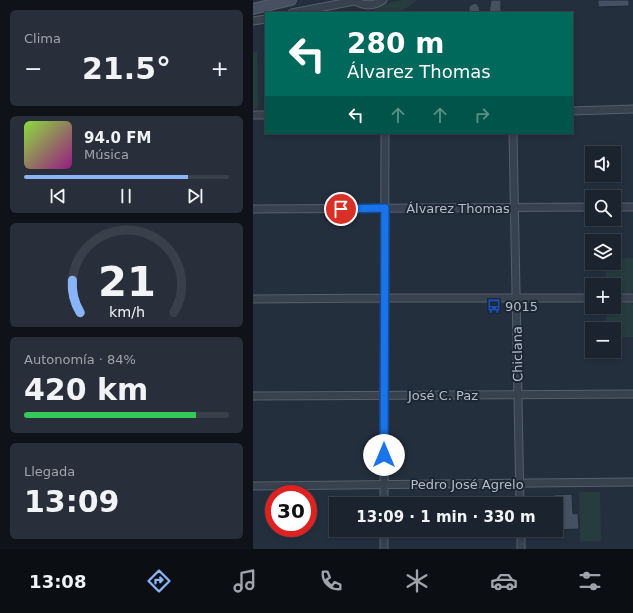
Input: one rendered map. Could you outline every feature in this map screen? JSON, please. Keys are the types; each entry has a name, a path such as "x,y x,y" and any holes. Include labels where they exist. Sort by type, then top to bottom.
{"main road":[{"path":"253,9 291,0"}],"street":[{"path":"297,12 353,0 360,4 368,5 375,4 383,0"},
{"path":"253,21 265,19"},
{"path":"573,111 633,109"},
{"path":"253,115 265,115"},
{"path":"384,497 385,134"},
{"name":"Chiclana","path":"513,134 520,497"},
{"name":"Álvarez Thomas","path":"253,209 585,207"},
{"path":"621,207 633,207"},
{"path":"253,299 585,298"},
{"path":"621,298 633,298"},
{"name":"José C. Paz","path":"253,396 633,394"},
{"name":"Pedro José Agrelo","path":"253,486 633,482"},
{"path":"384,537 384,549"},
{"path":"521,537 521,549"}],"green space":[{"path":"418,0 400,12 372,12 373,10 391,2"},
{"path":"257,51 258,109 253,109 253,53"},
{"path":"621,258 633,258 633,290 631,293 621,293 621,278 606,278 606,270 621,270"},
{"path":"621,302 631,303 633,305 633,337 621,337 621,322 606,322 606,314 621,314"},
{"path":"579,492 600,492 601,541 580,542"}],"building":[{"path":"491,0 501,0 501,12 489,12"},
{"path":"598,0 629,0 629,6 598,7"},
{"path":"475,3 479,6 480,12 469,12 469,6"},
{"path":"572,494 573,514 578,513 579,529 563,530 563,497 553,497 553,495"}],"place":[{"name":"9015","path":"494,306"}],"route":[{"path":"341,209 385,208 384,455"}]}
